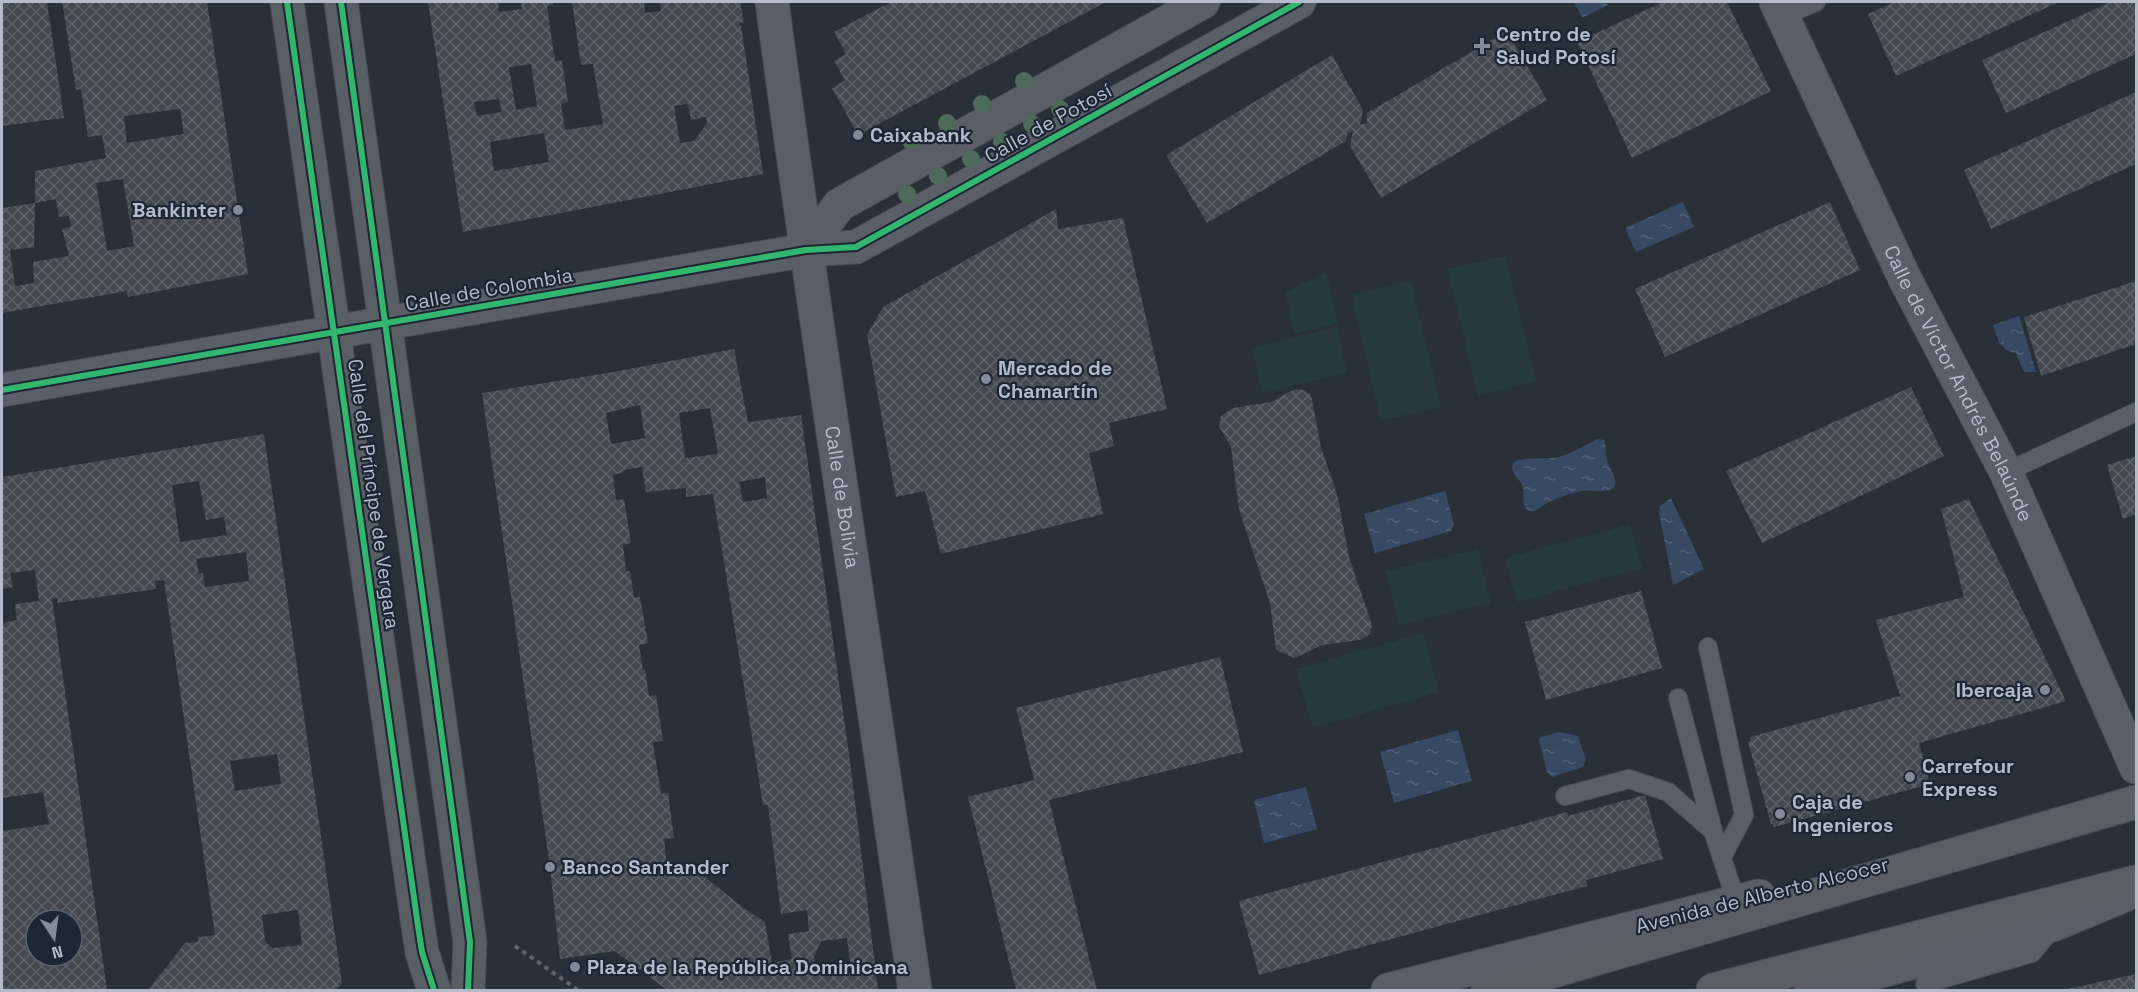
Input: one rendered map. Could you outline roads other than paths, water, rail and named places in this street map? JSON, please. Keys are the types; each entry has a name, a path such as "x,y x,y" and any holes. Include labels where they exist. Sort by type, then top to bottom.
{"main road":[{"name":"Calle del Príncipe de Vergara","path":"287,2 418,926 422,952 434,990"},
{"name":"Calle del Príncipe de Vergara","path":"340,2 470,942 468,990"},
{"name":"Avenida de Alberto Alcocer","path":"1488,990 2136,802"},
{"path":"1713,990 2136,882"}],"street":[{"name":"Calle de Bolivia","path":"772,2 806,250 915,990"},
{"name":"Calle de Potosí","path":"806,250 839,205 1203,2"},
{"name":"Calle de Potosí","path":"806,250 856,247 1299,2"},
{"name":"Calle de Víctor Andrés Belaúnde","path":"1779,9 1905,279 2006,472 2136,767"},
{"name":"Calle de Potosí","path":"1093,63 1106,110"},
{"name":"Calle de Colombia","path":"2,390 806,250"},
{"name":"Avenida de Alberto Alcocer","path":"1388,990 2136,802"},
{"path":"1811,990 2055,924 2136,890"}],"lane":[{"path":"1779,9 1816,2"},
{"path":"2006,472 2136,412"},
{"path":"1708,647 1744,815 1722,857"},
{"path":"1678,698 1713,831 1736,902"},
{"path":"1565,796 1629,779 1668,792 1713,831"},
{"path":"1925,984 2032,953 2055,924"}],"water":[{"path":"1574,2 1606,2 1608,5 1582,18"},
{"path":"1683,202 1694,227 1636,252 1625,228"},
{"path":"2019,316 2036,372 2024,372 2016,354 2006,350 1999,342 1993,325"},
{"path":"1598,439 1605,442 1608,464 1615,477 1614,488 1570,494 1533,511 1525,508 1523,487 1512,470 1513,463 1559,457"},
{"path":"1445,491 1454,524 1451,531 1375,553 1364,514"},
{"path":"1671,498 1704,569 1673,585 1659,513 1660,506"},
{"path":"1458,730 1472,781 1394,803 1380,752"},
{"path":"1559,732 1578,736 1586,760 1583,767 1552,777 1547,772 1539,740 1541,737"},
{"path":"1306,787 1317,829 1264,843 1254,800"}],"place":[{"name":"Centro de Salud Potosí","path":"1482,46"},
{"name":"Caixabank","path":"858,135"},
{"name":"Bankinter","path":"238,210"},
{"name":"Mercado de Chamartín","path":"986,379"},
{"name":"Ibercaja","path":"2045,690"},
{"name":"Carrefour Express","path":"1910,777"},
{"name":"Caja de Ingenieros","path":"1780,814"},
{"name":"Banco Santander","path":"550,867"},
{"name":"Plaza de la República Dominicana","path":"575,967"}]}
